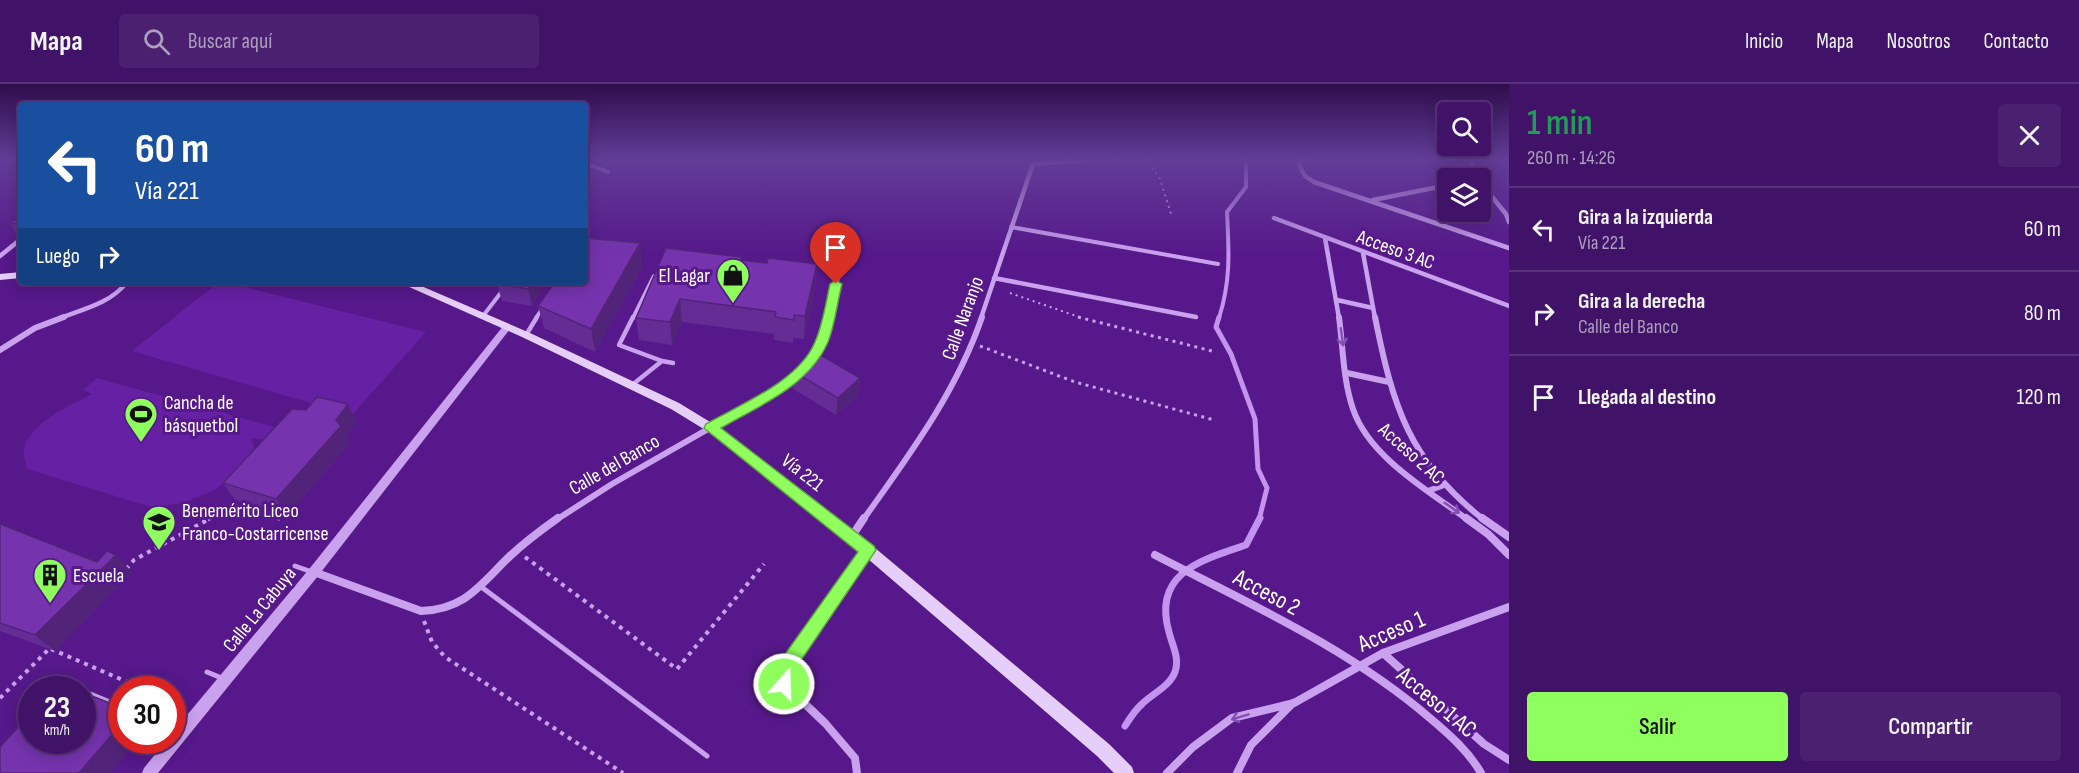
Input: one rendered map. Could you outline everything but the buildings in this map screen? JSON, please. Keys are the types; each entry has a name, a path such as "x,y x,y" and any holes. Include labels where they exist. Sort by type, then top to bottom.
{"main road":[{"path":"0,277 18,275"},
{"name":"Vía 221","path":"410,285 526,335 632,385 675,406 711,428 868,550 1104,750 1126,773"}],"street":[{"name":"Calle Naranjo","path":"851,536 938,413 973,343 1023,190"},
{"path":"1341,190 1509,247"},
{"path":"1373,200 1422,190"},
{"path":"1491,195 1509,222"},
{"name":"Acceso 3 AC","path":"1274,219 1509,306"},
{"name":"Calle del Banco","path":"314,572 421,611 436,612 468,599 516,550 566,511 785,385 813,359 825,331 849,230"},
{"name":"Acceso 2 AC","path":"1325,238 1337,300 1353,410 1365,435 1382,453 1428,491 1488,534 1509,555"},
{"path":"0,256 18,241"},
{"name":"Acceso 2 AC","path":"1363,253 1389,382 1403,422 1424,458 1444,485 1481,517 1509,537"},
{"path":"994,278 1196,317"},
{"path":"0,350 35,328 108,300 119,293 125,285"},
{"path":"1337,300 1373,308"},
{"name":"Calle La Cabuya","path":"186,722 227,680 507,327"},
{"path":"1347,373 1389,382"},
{"path":"1428,491 1444,485"},
{"path":"857,773 855,758 825,723 784,684 784,670 868,550"},
{"name":"Acceso 2","path":"1155,555 1361,665"},
{"name":"Acceso 1","path":"1237,773 1251,745 1294,703 1383,653 1509,607"},
{"name":"Acceso 1 AC","path":"1383,653 1484,744 1509,760"},
{"name":"Acceso 1 AC","path":"1361,665 1429,717 1474,759 1481,773"},
{"name":"Acceso 1","path":"1167,773 1193,747 1232,718 1294,703"},
{"name":"Calle La Cabuya","path":"149,773 162,754"}],"lane":[{"path":"1011,227 1218,264"},
{"path":"654,276 619,345 673,363"},
{"path":"483,316 507,285"},
{"path":"526,335 543,308"},
{"path":"632,385 662,361"},
{"path":"294,566 314,572"},
{"path":"480,586 707,756"},
{"path":"207,672 227,680"}],"path":[{"path":"1164,190 1171,214"},
{"path":"991,286 1093,322 1212,351"},
{"path":"973,343 1075,382 1214,420"},
{"path":"119,576 134,560 235,505 280,519"},
{"path":"516,550 676,669 764,564"},
{"path":"421,611 432,642 445,657 623,773"},
{"path":"0,698 58,640"},
{"path":"50,648 114,676"}],"shaded area":[{"path":"215,285 236,285 426,332 352,415 132,351"},
{"path":"97,378 278,428 265,440 252,438 254,449 239,470 216,489 184,503 151,507 27,469 24,450 33,431 62,409 92,394 83,390"}],"waterway":[{"path":"1219,318 1226,291 1229,253 1227,212 1244,190"},
{"path":"1219,317 1216,327 1231,354 1255,419 1258,469 1267,488 1259,520"},
{"path":"1125,726 1137,709 1165,686 1175,672 1176,657 1166,612 1168,596 1174,582 1197,564 1246,545 1259,520"}],"place":[{"name":"El Lagar","path":"733,304"},
{"name":"Cancha de básquetbol","path":"141,443"},
{"name":"Benemérito Liceo Franco-Costarricense","path":"159,551"},
{"name":"Escuela","path":"50,604"}],"route":[{"path":"784,684 784,670 868,550 711,428 785,385 813,359 822,341 836,284"}]}
